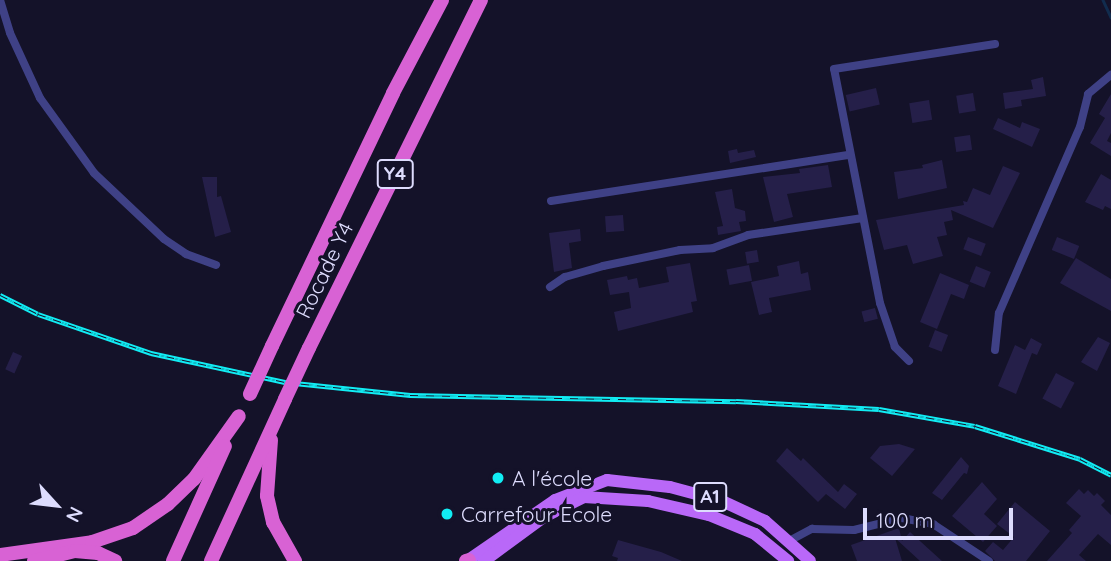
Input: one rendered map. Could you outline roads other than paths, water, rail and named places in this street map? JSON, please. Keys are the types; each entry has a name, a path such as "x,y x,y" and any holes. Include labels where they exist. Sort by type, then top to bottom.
{"highway":[{"name":"Rocade Y4","path":"173,561 393,93 442,0"},
{"name":"Rocade Y4","path":"211,561 309,348 481,0"},
{"path":"0,555 92,542 133,528 168,504 194,479 239,416"},
{"path":"275,420 267,463 267,496 273,522 295,561"},
{"path":"34,561 75,551 98,553 115,561"}],"main road":[{"name":"A1","path":"472,561 555,500 607,480 670,488 723,501 765,521 810,561"},
{"name":"A1","path":"472,561 544,517 584,497 648,501 709,514 755,534 788,561"}],"street":[{"path":"0,0 10,33 40,98 94,173 164,239 187,254 216,265"},
{"path":"909,361 895,347 880,303 834,69 995,44"},
{"path":"995,350 999,313 1080,127 1088,94 1111,75"},
{"path":"551,201 849,155"},
{"path":"551,287 565,277 603,266 680,250 713,248 748,235 863,218"},
{"path":"789,541 812,528 854,530 902,518 933,524 989,561"}],"waterway":[{"path":"1103,0 1111,17"}],"railway":[{"path":"0,295 38,314 151,353 285,382 410,395 736,401 879,409 975,426 1080,459 1111,475"}],"place":[{"name":"A l'école","path":"498,478"},
{"name":"Carrefour Ecole","path":"447,514"}]}
